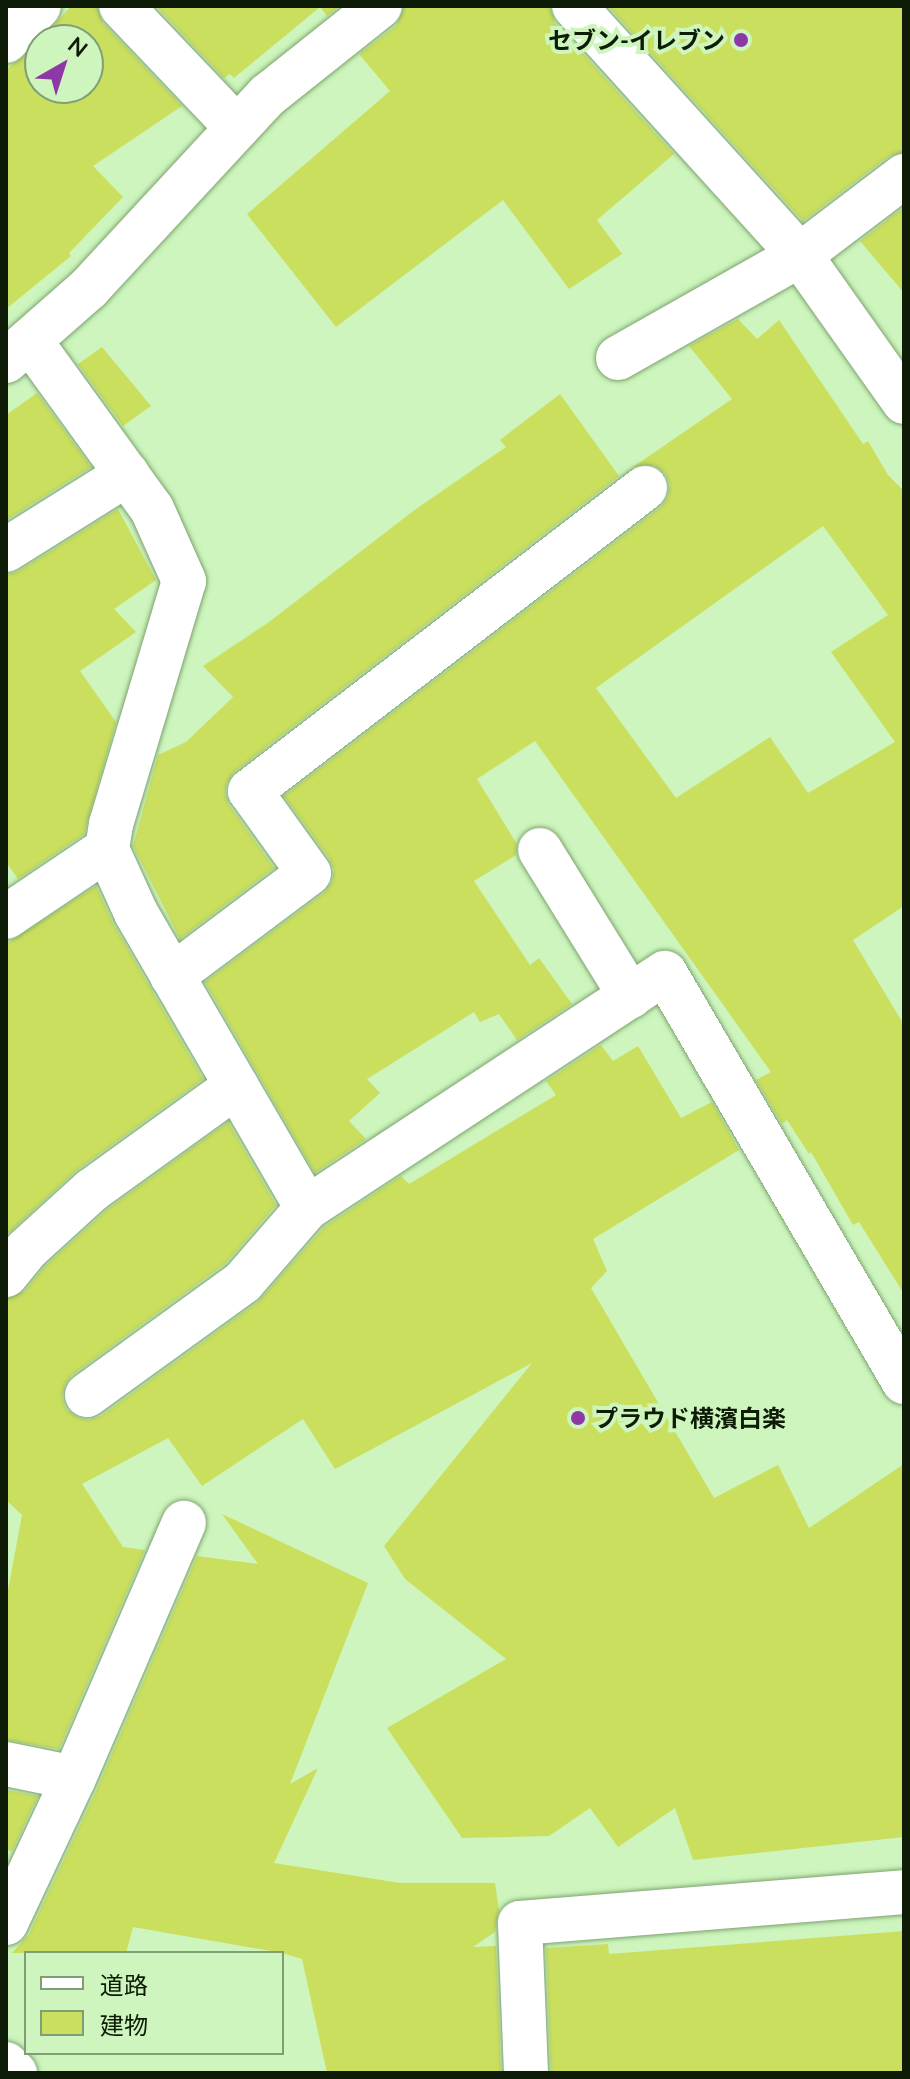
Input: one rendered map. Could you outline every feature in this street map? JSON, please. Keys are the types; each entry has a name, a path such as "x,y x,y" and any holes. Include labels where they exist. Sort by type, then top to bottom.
{"street":[{"path":"6,41 39,6"},
{"path":"121,6 237,128"},
{"path":"307,1208 136,913 107,849 111,824 184,581 152,509 127,474 18,352 89,288 268,95 380,6"},
{"path":"574,6 800,255 904,402"},
{"path":"618,358 800,255 904,176"},
{"path":"6,550 127,474"},
{"path":"172,976 309,873 250,791 645,488"},
{"path":"6,917 107,849"},
{"path":"540,850 630,996"},
{"path":"87,1395 243,1282 307,1208 665,973 904,1382"},
{"path":"6,1275 26,1250 92,1190 236,1086"},
{"path":"6,1923 74,1778 184,1523"},
{"path":"6,1764 74,1778"},
{"path":"526,2073 520,1923 904,1892"},
{"path":"6,2064 15,2073"}],"building":[{"path":"71,6 97,6 104,24 55,24"},
{"path":"156,6 340,6 327,16 320,7 234,78 230,74 224,78"},
{"path":"404,6 550,6 555,23 674,154 597,220 622,254 569,289 503,200 336,327 247,214 390,91 359,54 396,26"},
{"path":"608,6 904,6 904,152 889,156 803,221"},
{"path":"104,24 182,106 93,166 123,197 69,253 71,256 6,309 6,70 24,55 24,104 104,104"},
{"path":"904,207 904,293 860,241"},
{"path":"738,319 757,339 779,320 863,444 868,441 888,475 904,491 904,906 853,940 904,1025 904,1294 859,1222 853,1225 811,1152 809,1154 787,1120 782,1124 756,1080 771,1072 535,741 477,779 517,844 516,855 474,881 530,965 539,958 572,1004 517,1040 499,1014 480,1022 474,1012 367,1079 380,1093 349,1121 366,1139 315,1173 205,982 324,893 332,882 334,870 329,858 284,796 661,507 668,497 670,484 665,473 654,465 633,467 732,399 689,346","holes":["823,526 888,615 831,652 895,742 808,793 770,737 676,798 596,688"]},
{"path":"102,347 151,406 123,426 78,364"},
{"path":"37,393 91,467 6,520 6,415"},
{"path":"560,394 619,476 234,772 227,782 225,793 229,805 274,868 180,939 133,846 158,755 186,742 233,697 203,666 269,622 416,509 506,447 500,440"},
{"path":"118,509 156,580 114,609 136,632 80,671 116,722 84,834 18,879 6,862 6,575 19,571"},
{"path":"96,886 114,925 203,1079 77,1170 6,1235 6,944"},
{"path":"601,1045 613,1061 638,1046 681,1118 712,1102 739,1150 593,1239 607,1271 591,1288 714,1498 778,1465 809,1528 904,1464 904,1837 693,1860 675,1808 618,1847 590,1808 549,1836 462,1838 387,1728 506,1659 405,1579 384,1546 532,1363 335,1469 303,1419 202,1486 168,1438 82,1484 123,1547 145,1550 59,1749 6,1740 6,1601 22,1515 6,1500 6,1299 25,1291 44,1267 108,1209 228,1122 276,1205 226,1263 72,1375 65,1384 62,1397 66,1409 78,1418 89,1420 101,1416 258,1302 324,1227 401,1176 409,1184 556,1095 546,1081"},
{"path":"222,1514 368,1583 290,1784 318,1768 274,1863 400,1883 495,1883 499,1910 495,1932 473,1947 496,1946 501,2073 327,2073 302,1959 284,1951 133,1927 127,1951 12,1953 29,1934 97,1789 197,1556 258,1564"},
{"path":"6,1790 38,1796 12,1851 6,1850"},
{"path":"904,1931 904,2073 551,2073 546,1948 608,1944 609,1954"}],"place":[{"name":"セブン-イレブン","path":"741,40"},
{"name":"プラウド横濱白楽","path":"578,1418"}]}
